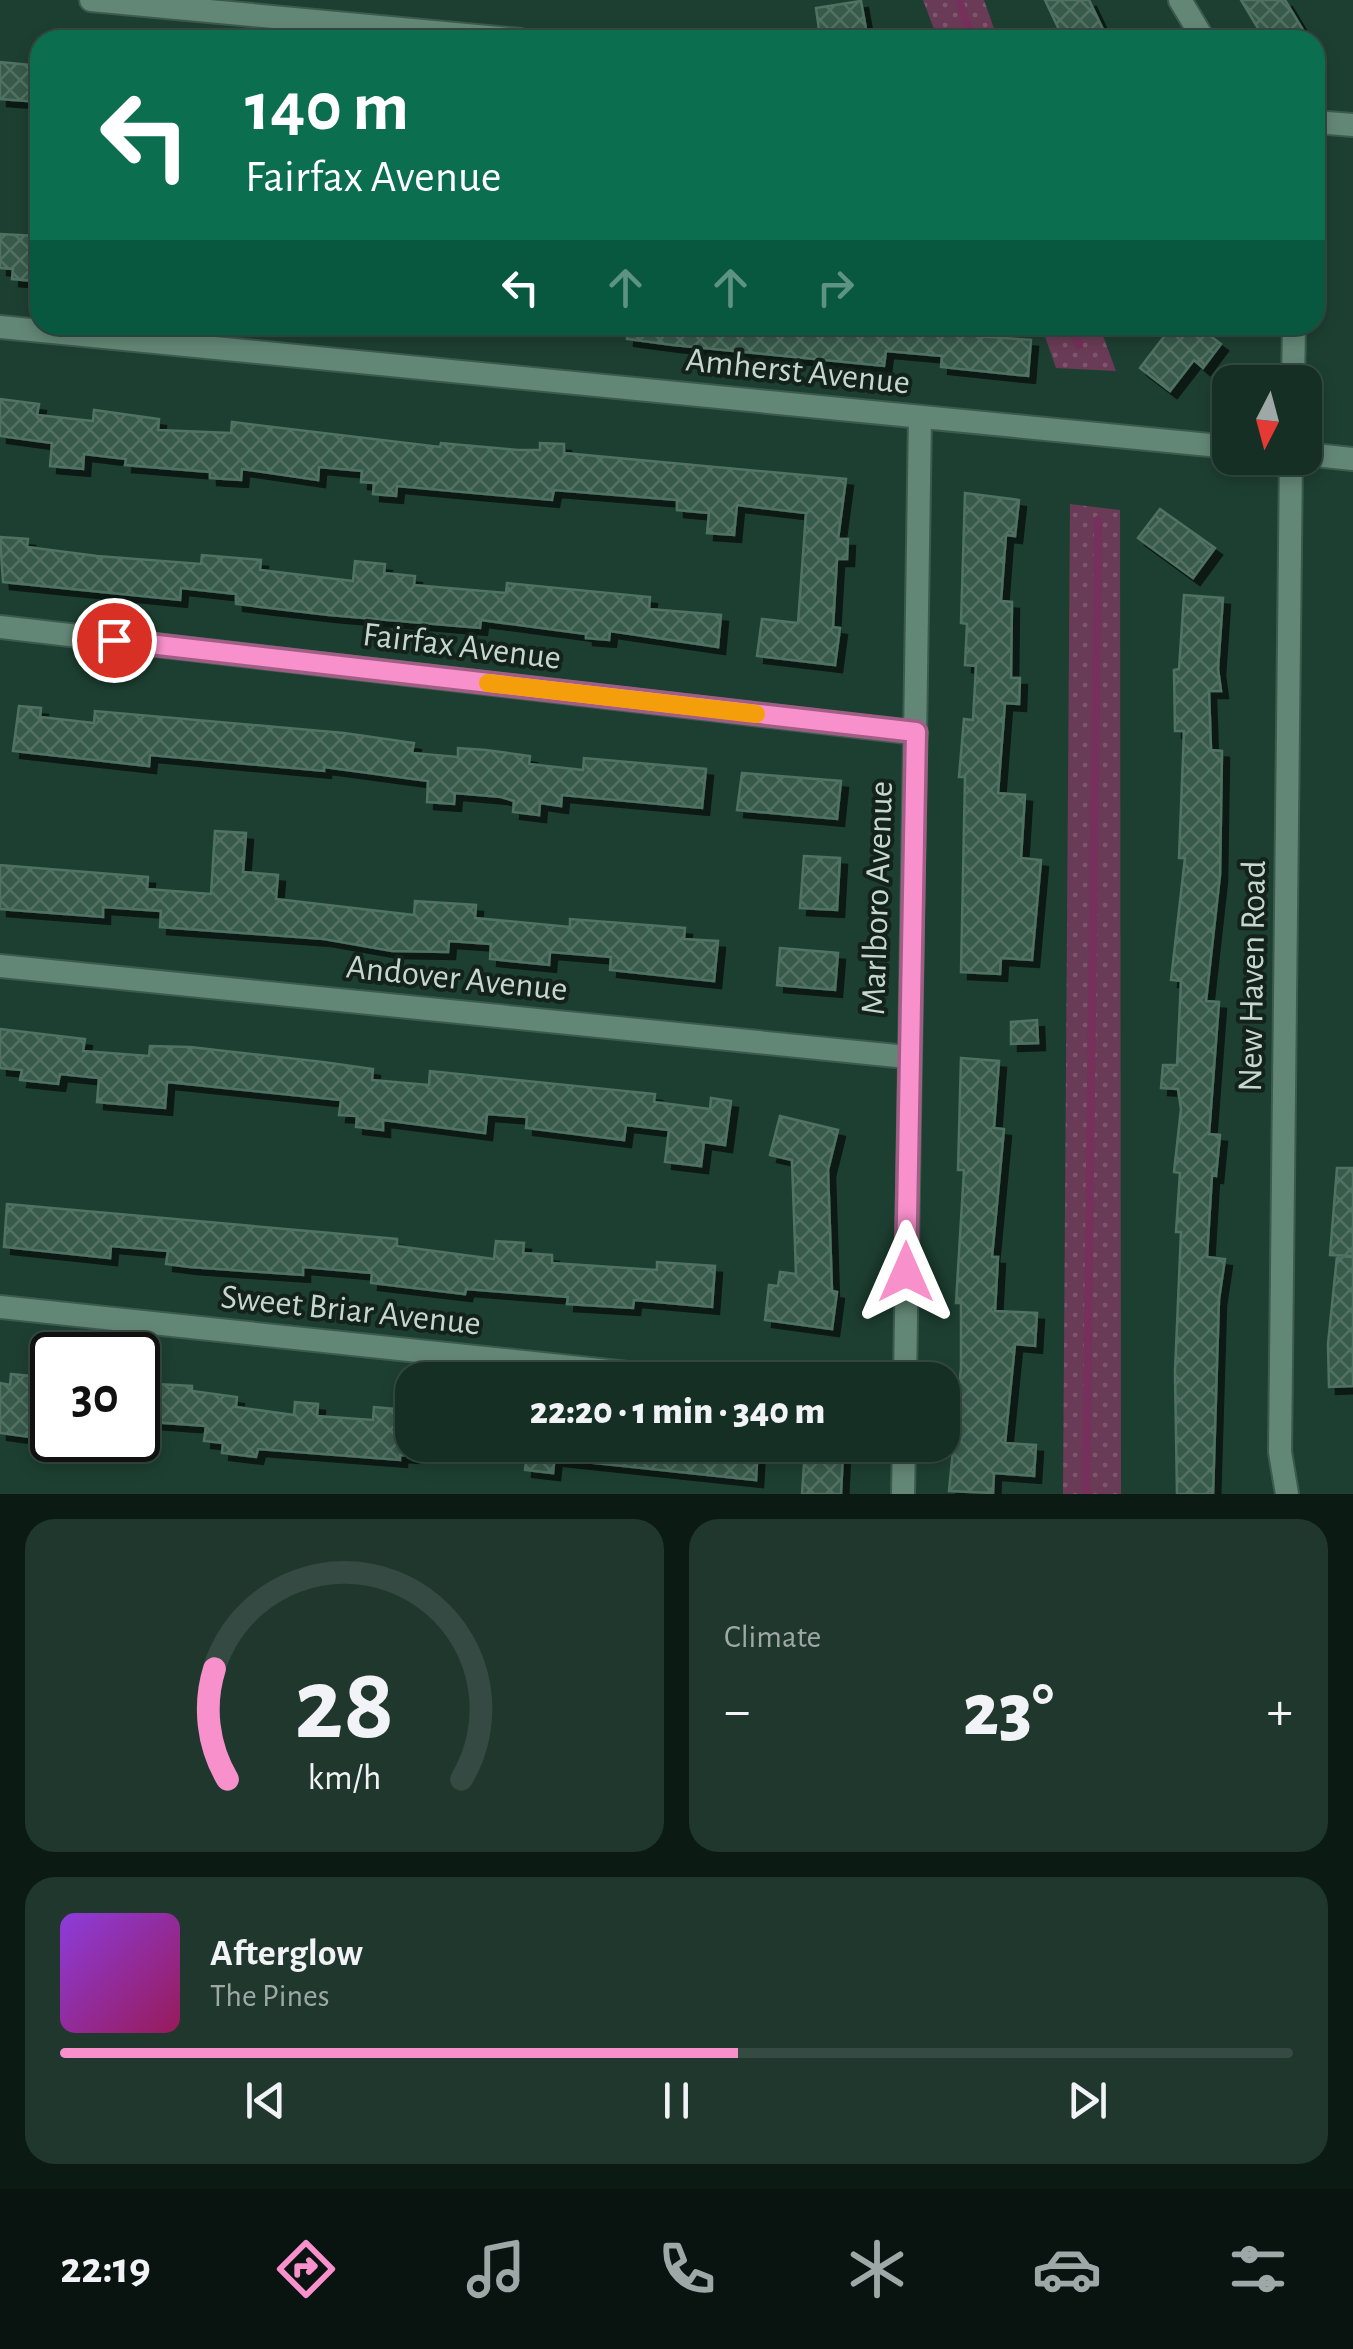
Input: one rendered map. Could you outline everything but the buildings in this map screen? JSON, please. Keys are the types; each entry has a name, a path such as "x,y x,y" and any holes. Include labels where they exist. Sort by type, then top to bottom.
{"street":[{"path":"91,0 413,30"},
{"path":"1180,0 1198,30"},
{"path":"1325,123 1353,126"},
{"name":"Amherst Avenue","path":"0,328 30,331"},
{"name":"Amherst Avenue","path":"72,335 1212,445"},
{"path":"1293,365 1294,335"},
{"name":"Marlboro Avenue","path":"905,1362 920,417"},
{"path":"1322,456 1353,459"},
{"name":"New Haven Road","path":"1287,1494 1280,1452 1292,475"},
{"name":"Fairfax Avenue","path":"0,627 916,732"},
{"name":"Andover Avenue","path":"0,966 907,1057"},
{"name":"Sweet Briar Avenue","path":"0,1307 523,1362"},
{"path":"902,1494 903,1462"}],"shaded area":[{"path":"923,0 984,0 994,30 934,30"},
{"path":"1044,335 1103,335 1116,371 1056,368"},
{"path":"1070,504 1120,510 1121,1494 1063,1494"}],"waterway":[{"path":"959,0 969,30"},
{"path":"1075,335 1079,345"},
{"path":"1086,1494 1098,520"}],"slow traffic":[{"path":"488,683 756,714"}],"route":[{"path":"114,640 916,732 906,1272"}]}
